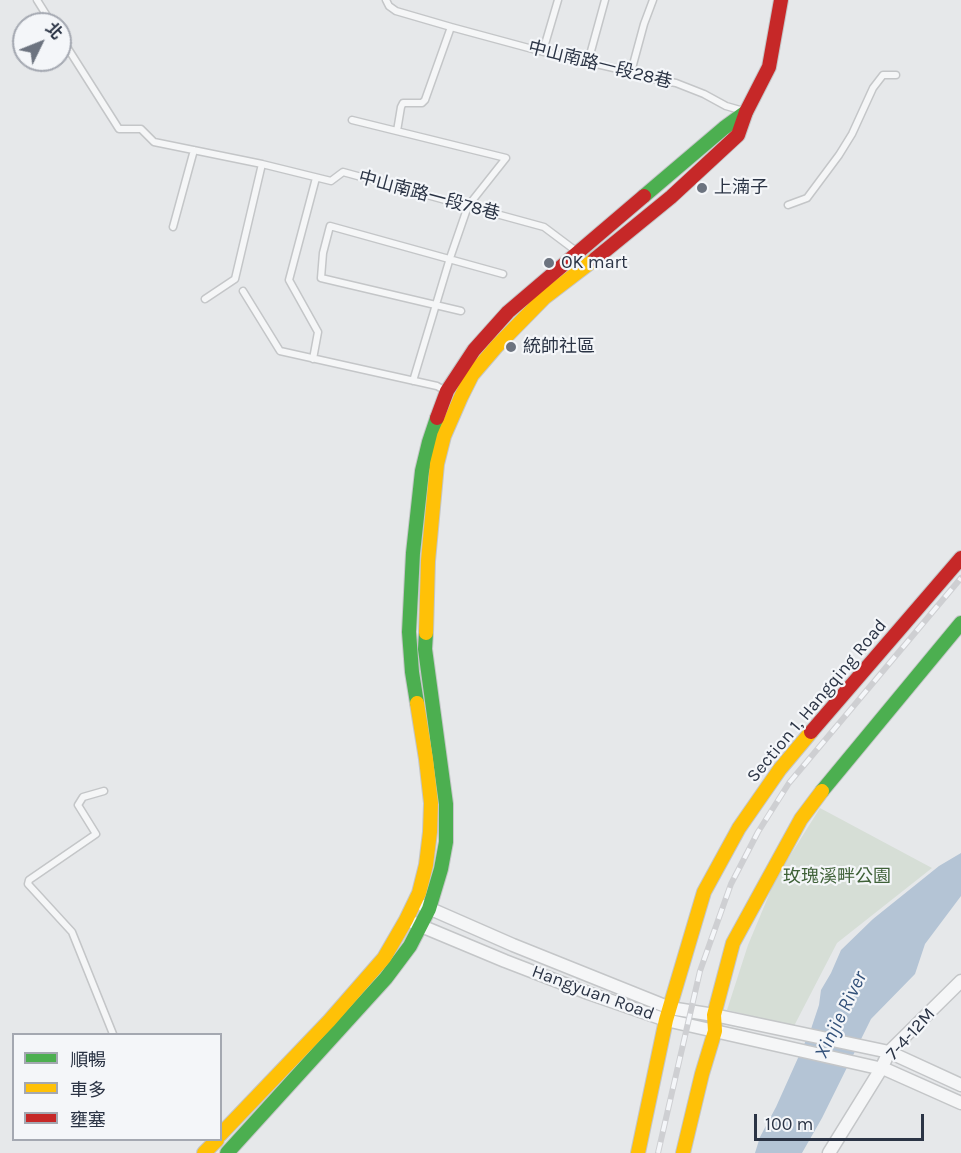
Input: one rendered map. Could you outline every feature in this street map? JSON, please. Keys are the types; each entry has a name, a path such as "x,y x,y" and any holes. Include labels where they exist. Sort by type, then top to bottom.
{"main road":[{"path":"227,1153 386,978 410,946 429,909 446,842 446,804 425,650 428,561 438,464 444,436 461,397 472,375 502,340 544,298 671,197 738,135 746,112 769,67 782,0"},
{"path":"222,1133 329,1021 384,958 406,920 418,893 426,865 430,832 430,803 426,759 412,672 410,632 413,553 422,471 429,442 447,392 474,350 508,312 724,128 746,112"},
{"name":"Section 1, Hangqing Road","path":"638,1153 668,1014 704,892 739,828 780,769 961,558"},
{"path":"684,1153 702,1074 715,1031 714,1015 733,943 801,819 834,775 961,623"}],"street":[{"name":"Hangyuan Road","path":"414,902 668,1014 715,1031 881,1069"},
{"name":"Hangyuan Road","path":"406,920 588,993 668,1014 714,1015 889,1052"},
{"name":"7-4-12M","path":"829,1153 881,1069 889,1052 961,981"},
{"path":"889,1052 961,1085"},
{"path":"881,1069 961,1103"}],"lane":[{"name":"中山南路一段28巷","path":"386,0 389,6 396,11 543,51 676,83 726,106 746,112"},
{"path":"543,51 558,0"},
{"path":"588,62 605,0"},
{"path":"631,72 653,0"},
{"path":"397,131 403,103 422,103 425,100 451,27"},
{"name":"中山南路一段78巷","path":"72,55 118,129 141,129 154,142 262,164 316,178 332,181 343,172 544,227 590,263"},
{"path":"788,205 807,198 830,169 852,134 873,88 883,75 896,75"},
{"path":"352,120 506,158 468,206 413,381"},
{"path":"173,227 194,150"},
{"path":"205,299 235,279 262,164"},
{"path":"313,359 318,332 288,280 316,178"},
{"path":"461,311 321,278 323,253 330,226 503,274"},
{"path":"243,291 280,351 437,386 461,397"},
{"path":"104,791 83,797 78,805 96,834 30,880 28,884 72,932 111,1033"}],"green space":[{"name":"玫瑰溪畔公園","path":"820,808 932,868 837,943 794,1026 727,1010 748,945 776,878"}],"water":[{"name":"Xinjie River","path":"961,853 961,896 925,944 915,974 871,1019 802,1153 755,1153 760,1137 811,1029 821,990 841,950 873,919 939,866"}],"railway":[{"path":"658,1153 700,971 731,884 758,832 789,783 961,578"}],"traffic: fast":[{"path":"644,196 746,112"},
{"path":"417,703 409,632 413,553 422,471 437,418"},
{"path":"822,791 961,623"},
{"path":"227,1153 386,978 410,946 429,909 446,842 446,804 425,649 426,633"}],"traffic: slow":[{"path":"426,633 428,561 437,464 444,436 461,397 472,375 496,347 544,298 595,259"},
{"path":"222,1133 329,1021 384,958 419,893 426,865 431,803 417,703"},
{"path":"638,1153 666,1020 704,892 739,828 780,769 811,732"},
{"path":"683,1153 715,1031 714,1015 733,943 801,819 822,791"},
{"path":"204,1153 216,1141"}],"traffic: jam":[{"path":"595,259 671,197 738,135 746,112 769,67 781,0"},
{"path":"437,418 447,391 474,350 508,312 644,196"},
{"path":"811,732 961,558"}],"place":[{"name":"上湳子","path":"702,188"},
{"name":"OK mart","path":"549,263"},
{"name":"統帥社區","path":"511,347"}]}
